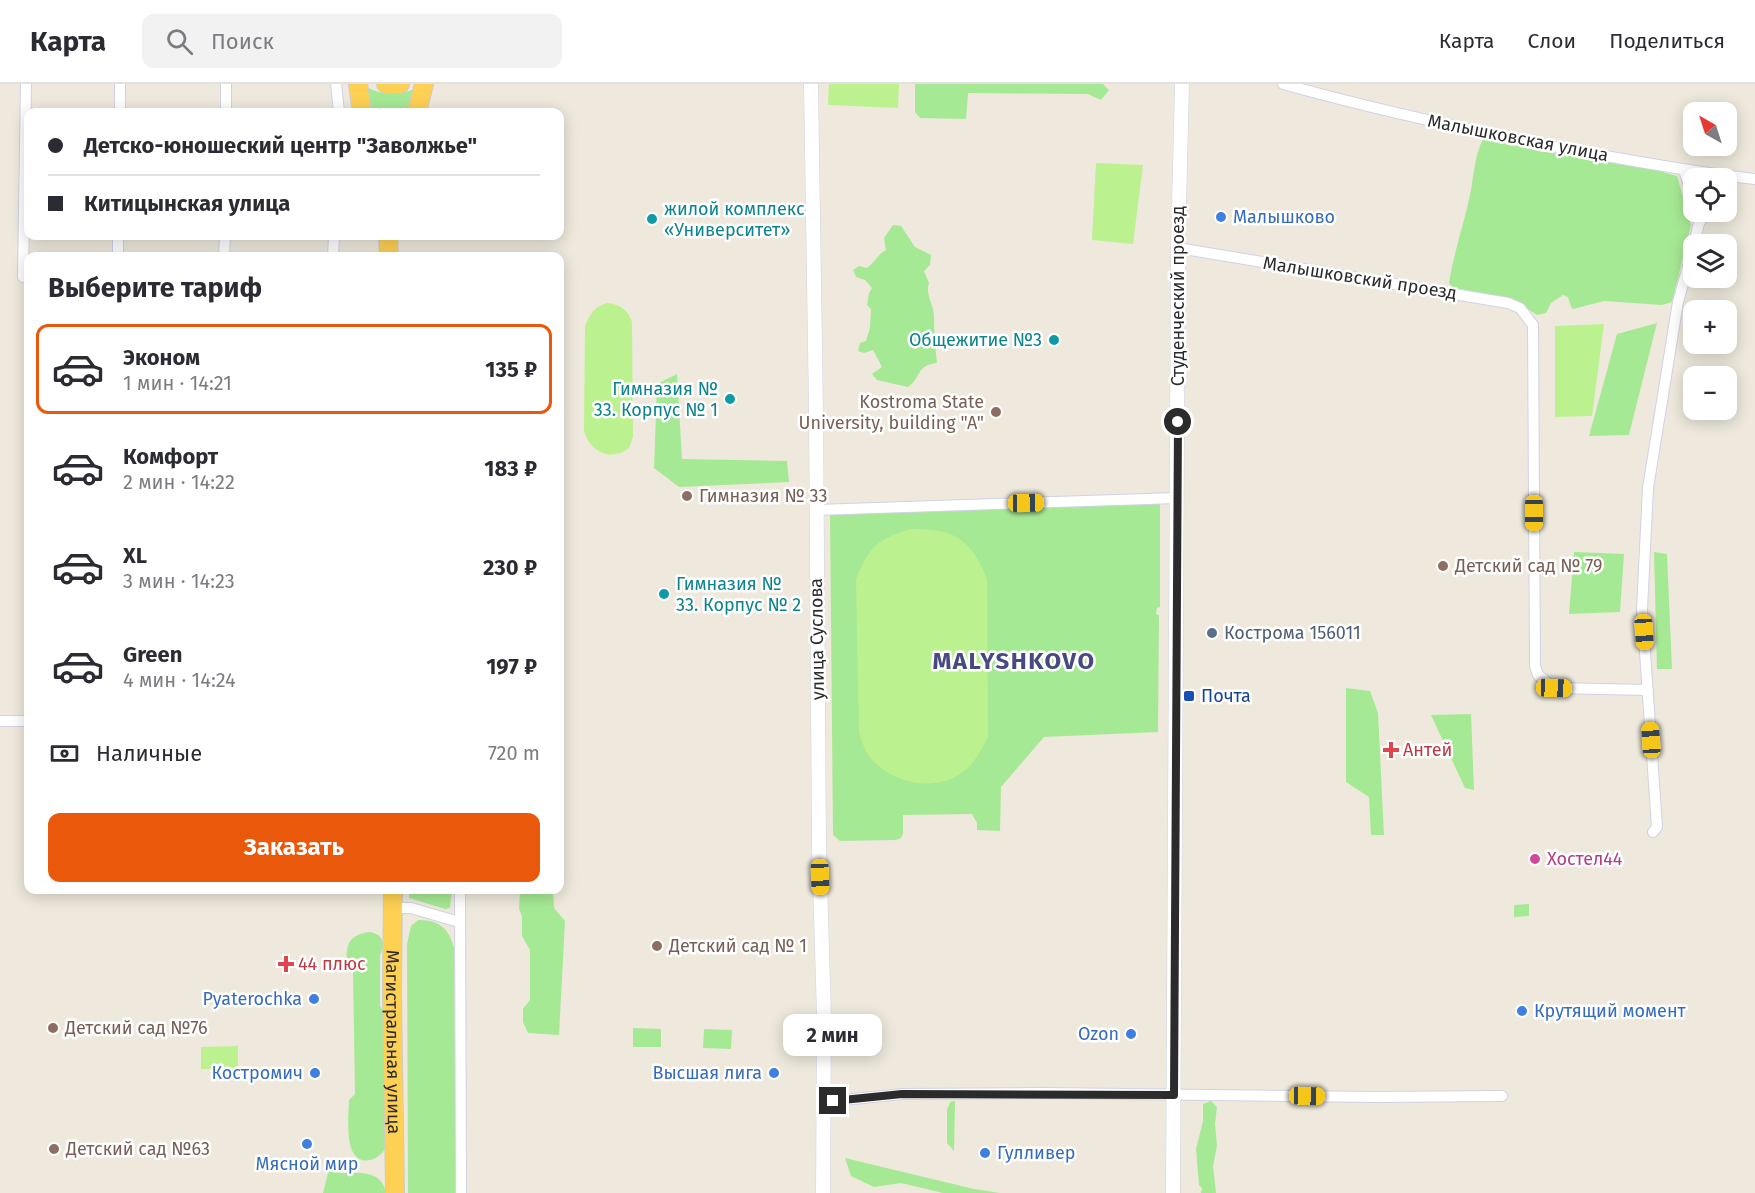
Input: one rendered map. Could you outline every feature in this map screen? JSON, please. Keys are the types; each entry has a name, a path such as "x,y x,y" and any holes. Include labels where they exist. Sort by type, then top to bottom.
{"highway":[{"path":"358,84 361,108"},
{"path":"386,84 400,84"},
{"path":"418,108 424,84"},
{"name":"Магистральная улица","path":"393,898 395,1193"}],"street":[{"path":"26,84 26,108"},
{"path":"120,84 120,108"},
{"path":"226,84 226,108"},
{"path":"336,84 339,108"},
{"name":"улица Суслова","path":"811,84 819,847 824,1017 823,1193"},
{"name":"Студенческий проезд","path":"1173,1193 1178,248 1182,84"},
{"name":"Малышковская улица","path":"1283,84 1354,104 1481,133 1683,170"},
{"name":"Малышковская улица","path":"1737,178 1755,179"},
{"path":"23,277 24,213"},
{"path":"1697,234 1700,223"},
{"name":"Малышковский проезд","path":"1178,248 1508,303 1520,308 1533,325 1534,666 1538,675 1554,688 1648,690"},
{"path":"1653,832 1657,827 1642,609 1648,488 1678,302 1683,284"},
{"path":"816,510 1178,498"},
{"path":"0,721 24,721"},
{"path":"460,894 461,1193"},
{"path":"393,898 411,908 459,922"},
{"path":"822,1100 833,1101 902,1094 1376,1097 1502,1095"}],"green space":[{"path":"829,84 899,84 898,108 828,105"},
{"path":"915,84 1103,84 1109,90 1101,100 1088,94 968,93 966,119 920,118 915,112"},
{"path":"366,87 392,94 417,88 412,108 372,108"},
{"path":"1483,139 1551,153 1634,164 1677,176 1683,197 1683,222 1690,222 1691,225 1689,234 1683,234 1683,257 1672,302 1662,305 1604,301 1573,309 1568,297 1563,295 1551,303 1546,313 1537,315 1512,298 1453,288 1449,283 1451,271 1469,202"},
{"path":"1096,163 1143,165 1133,244 1092,240"},
{"path":"893,225 901,226 915,247 931,255 930,265 924,271 929,283 928,291 934,315 937,363 922,369 908,387 877,380 872,374 882,367 873,350 864,353 858,351 860,343 866,341 870,328 871,309 867,305 872,288 865,280 856,277 853,270 859,266 867,268 886,250 884,238"},
{"path":"607,303 623,308 632,322 633,437 629,448 615,454 602,453 596,449 584,431 585,326 593,312"},
{"path":"1657,323 1629,435 1589,436 1617,334"},
{"path":"1604,324 1592,416 1555,417 1555,326"},
{"path":"677,374 682,459 787,461 789,482 679,487 654,468 657,384"},
{"path":"1160,502 1160,607 1157,608 1156,614 1159,615 1158,732 1044,737 1001,787 1000,831 977,830 977,823 972,814 903,815 903,834 896,840 840,841 833,835 830,515"},
{"path":"911,529 939,531 959,539 974,554 987,579 988,737 977,757 965,770 949,780 936,783 911,782 887,772 868,755 859,733 856,579 876,545 890,536"},
{"path":"1574,552 1624,554 1620,612 1569,614"},
{"path":"1654,552 1667,554 1672,669 1657,669"},
{"path":"1346,688 1370,691 1378,713 1384,835 1371,835 1369,797 1346,782"},
{"path":"1471,714 1474,790 1465,788 1431,715"},
{"path":"409,894 452,894 450,908 445,909 409,898"},
{"path":"520,894 553,894 554,908 565,921 559,1035 528,1033 523,1022 523,1009 530,1000 530,950 522,936 522,916 519,909"},
{"path":"1529,904 1529,916 1514,917 1514,905"},
{"path":"418,920 432,922 446,930 454,948 456,1193 408,1193 407,944 411,926"},
{"path":"370,932 378,935 383,943 380,955 380,1006 384,1012 385,1149 374,1159 361,1160 351,1148 348,1127 349,1100 355,1094 353,970 347,968 347,961 349,943 352,939"},
{"path":"633,1028 661,1029 661,1047 633,1047"},
{"path":"704,1029 732,1030 731,1049 703,1048"},
{"path":"238,1046 238,1069 201,1069 201,1047"},
{"path":"954,1101 954,1151 947,1143 947,1110 950,1102"},
{"path":"1211,1101 1217,1107 1215,1124 1217,1146 1213,1166 1216,1193 1201,1193 1196,1149 1203,1121 1203,1104"},
{"path":"845,1158 974,1189 1000,1193 943,1193 901,1183 874,1187 851,1176"},
{"path":"334,1166 339,1166 341,1173 362,1173 375,1177 380,1180 386,1193 323,1193 328,1173"}],"place":[{"name":"Малышково","path":"1221,217"},
{"name":"жилой комплекс «Университет»","path":"652,219"},
{"name":"Общежитие №3","path":"1054,340"},
{"name":"Гимназия № 33. Корпус № 1","path":"730,399"},
{"name":"Kostroma State University, building \"A\"","path":"996,412"},
{"name":"Гимназия № 33","path":"687,496"},
{"name":"Детский сад № 79","path":"1443,566"},
{"name":"Гимназия № 33. Корпус № 2","path":"664,594"},
{"name":"Кострома 156011","path":"1212,633"},
{"name":"Почта","path":"1189,696"},
{"name":"Антей","path":"1391,750"},
{"name":"Хостел44","path":"1535,859"},
{"name":"Детский сад № 1","path":"657,946"},
{"name":"44 плюс","path":"286,964"},
{"name":"Pyaterochka","path":"314,999"},
{"name":"Крутящий момент","path":"1522,1011"},
{"name":"Детский сад №76","path":"53,1028"},
{"name":"Ozon","path":"1131,1034"},
{"name":"Костромич","path":"315,1073"},
{"name":"Высшая лига","path":"774,1073"},
{"name":"Мясной мир","path":"307,1144"},
{"name":"Детский сад №63","path":"54,1149"},
{"name":"Гулливер","path":"985,1153"}],"district":[{"name":"MALYSHKOVO","path":"1014,661"}],"route":[{"path":"833,1101 902,1094 1174,1095 1178,422"}]}
